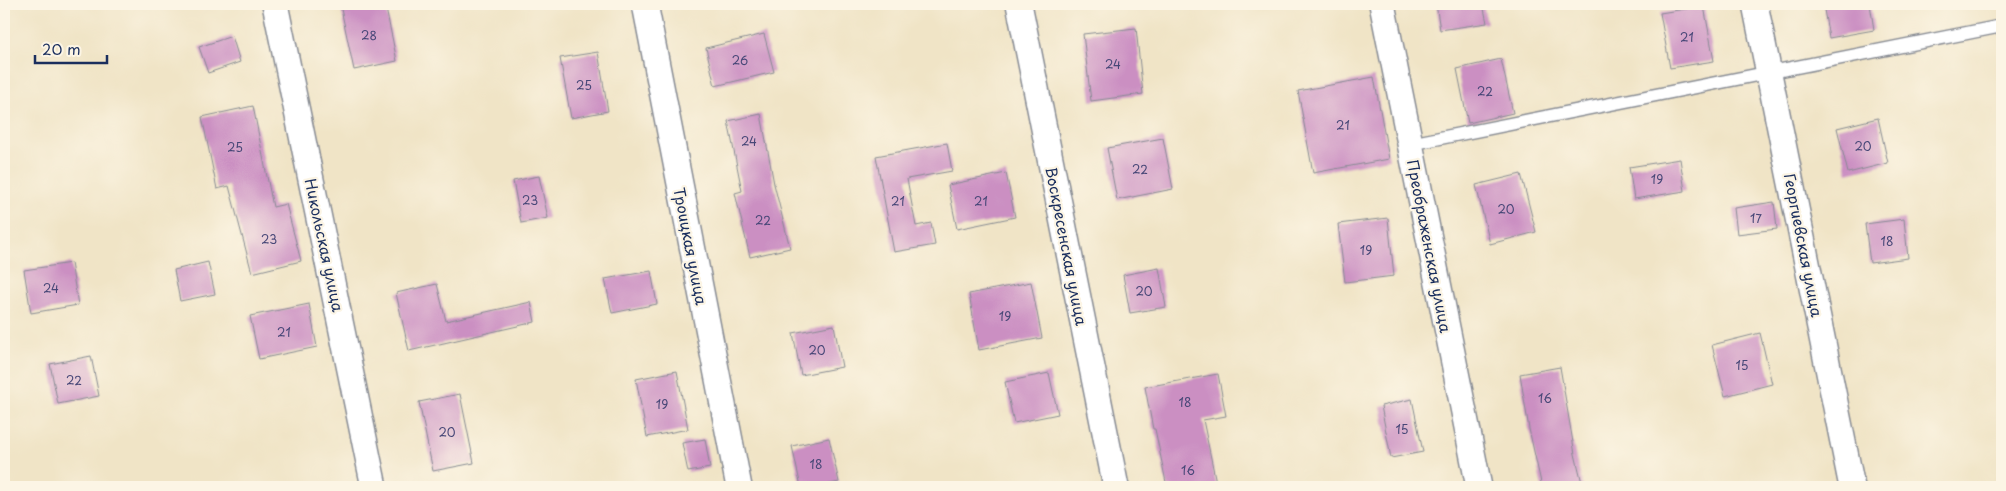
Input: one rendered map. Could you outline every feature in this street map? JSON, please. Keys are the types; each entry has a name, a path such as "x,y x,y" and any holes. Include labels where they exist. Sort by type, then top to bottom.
{"street":[{"name":"Никольская улица","path":"275,4 374,487"},
{"name":"Троицкая улица","path":"645,4 738,487"},
{"name":"Воскресенская улица","path":"1019,4 1116,487"},
{"name":"Преображенская улица","path":"1382,4 1479,487"},
{"name":"Георгиевская улица","path":"1755,4 1852,487"}],"lane":[{"path":"1410,144 2002,26"}],"building":[{"path":"367,4 385,4 397,61 354,70 341,9"},
{"path":"1436,4 1483,4 1487,23 1440,30"},
{"path":"1823,4 1870,4 1874,30 1829,38"},
{"path":"1704,6 1714,61 1670,68 1660,13"},
{"path":"1136,28 1143,94 1091,101 1083,34"},
{"path":"764,34 774,72 715,86 706,48"},
{"path":"232,36 240,62 208,73 199,47"},
{"path":"598,52 608,111 571,118 560,58"},
{"path":"1501,59 1513,113 1468,123 1457,69"},
{"path":"1374,77 1389,159 1313,173 1298,91"},
{"path":"253,106 273,207 286,204 301,261 252,273 229,186 217,189 202,117"},
{"path":"761,114 774,184 790,248 750,257 735,193 742,191 728,121"},
{"path":"1878,118 1888,163 1848,173 1837,128"},
{"path":"1163,138 1173,189 1117,200 1107,148"},
{"path":"947,143 952,171 907,179 916,226 931,223 935,245 894,252 876,156"},
{"path":"1680,159 1685,191 1634,199 1629,167"},
{"path":"1006,173 1015,217 957,229 948,185"},
{"path":"1521,174 1536,232 1490,244 1476,185"},
{"path":"539,176 548,218 521,223 513,181"},
{"path":"1774,202 1777,229 1737,234 1734,208"},
{"path":"1388,218 1394,276 1345,282 1338,224"},
{"path":"1904,219 1908,258 1870,263 1865,224"},
{"path":"208,262 215,294 180,301 174,270"},
{"path":"71,263 78,305 31,313 24,270"},
{"path":"1159,268 1166,307 1130,313 1123,275"},
{"path":"651,271 657,304 612,313 605,279"},
{"path":"1031,282 1042,338 979,350 969,294"},
{"path":"437,284 446,321 531,302 535,322 409,351 396,293"},
{"path":"309,304 317,347 259,359 250,316"},
{"path":"834,325 842,367 801,375 793,333"},
{"path":"1760,333 1772,384 1725,396 1712,345"},
{"path":"91,356 99,396 58,404 50,364"},
{"path":"1560,367 1575,454 1583,487 1542,487 1529,429 1520,374"},
{"path":"677,371 688,429 647,437 636,379"},
{"path":"1049,373 1058,414 1014,423 1005,382"},
{"path":"1218,374 1226,416 1203,420 1217,487 1167,487 1145,387"},
{"path":"460,394 474,463 433,471 419,402"},
{"path":"1412,399 1423,452 1391,458 1381,406"},
{"path":"829,438 839,482 817,487 801,487 792,446"},
{"path":"705,439 710,468 688,472 682,443"}]}
